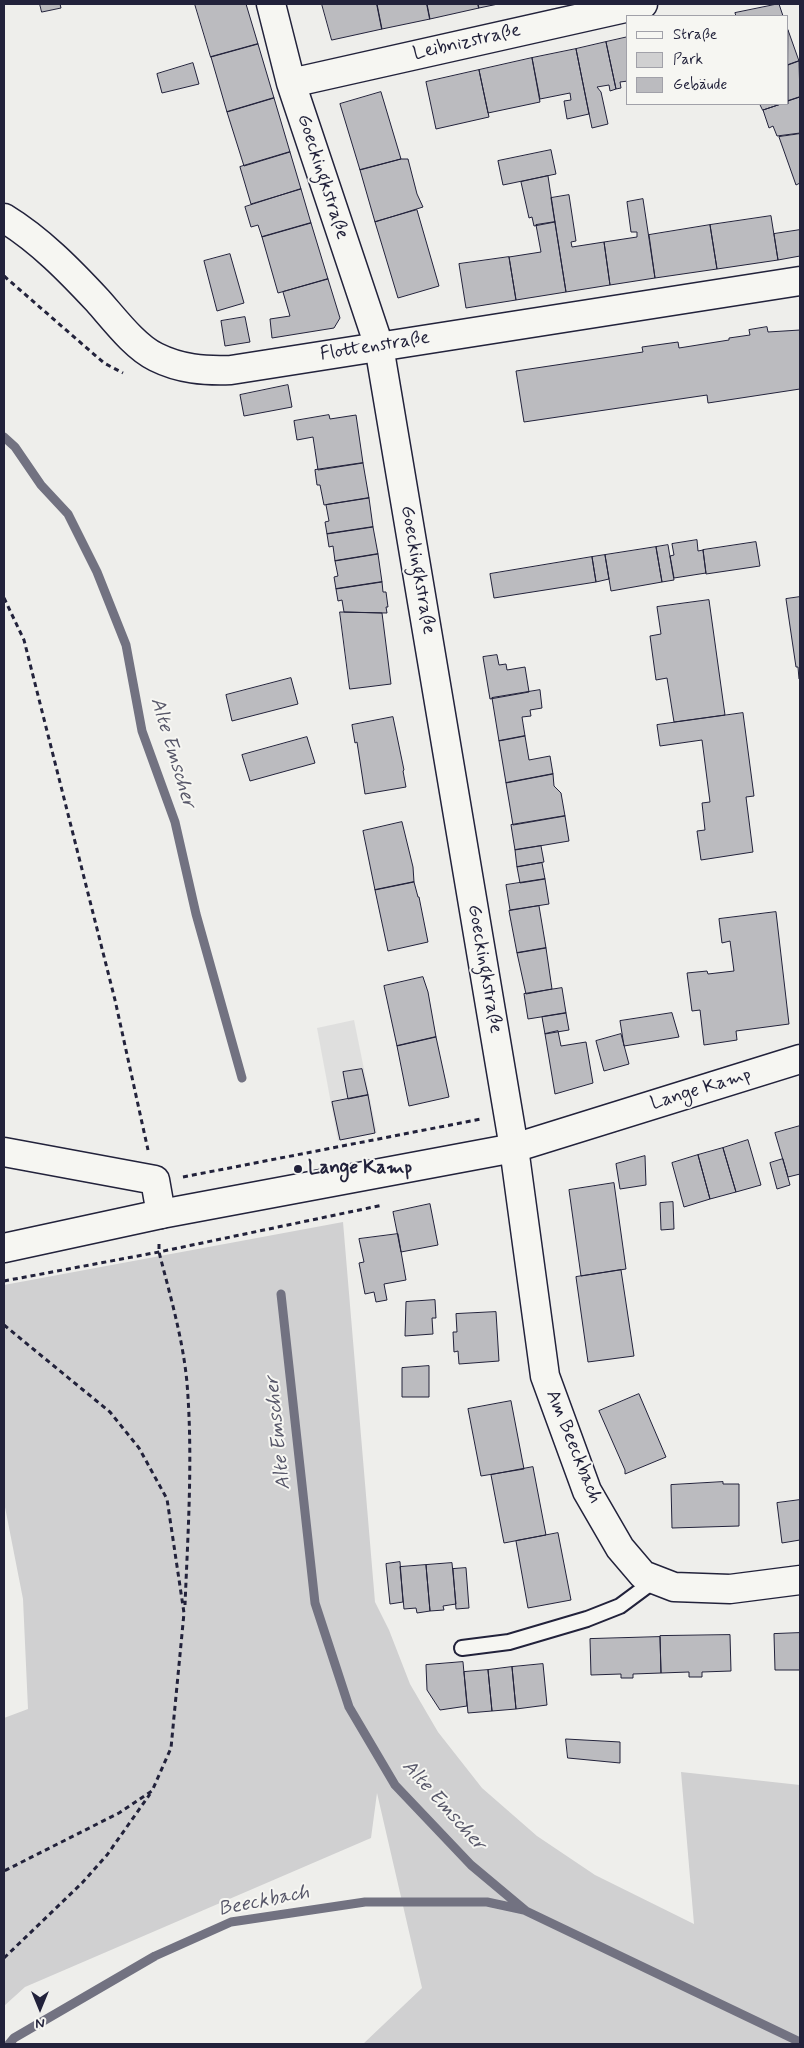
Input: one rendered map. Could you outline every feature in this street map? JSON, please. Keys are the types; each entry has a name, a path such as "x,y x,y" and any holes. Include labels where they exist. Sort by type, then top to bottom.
{"street":[{"name":"Goeckingkstraße","path":"270,4 291,83 378,346 514,1148"},
{"name":"Leibnizstraße","path":"291,83 643,4"},
{"name":"Flottenstraße","path":"4,218 45,249 69,271 133,339 155,357 183,368 204,371 230,370 800,281"},
{"name":"Lange Kamp","path":"4,1248 161,1214 514,1148 800,1059"},
{"name":"Am Beeckbach","path":"514,1148 545,1376 587,1491 620,1548 643,1575 674,1587 730,1589 800,1580"},
{"path":"4,1152 155,1180 161,1214"}],"lane":[{"path":"462,1648 509,1642 587,1619 620,1606 656,1580"}],"path":[{"path":"4,598 26,650 115,1000 155,1180 182,1177 508,1114"},
{"path":"4,1281 159,1252 326,1218 393,1202"},
{"path":"4,1958 107,1855 152,1791 171,1748 184,1613 190,1476 187,1382 175,1314 159,1252 161,1214"},
{"path":"4,1325 110,1412 139,1448 167,1499 184,1613"},
{"path":"4,1871 119,1813 152,1791"}],"shaded area":[{"path":"354,1020 377,1133 338,1141 317,1028"}],"green space":[{"path":"343,1222 375,1602 389,1630 410,1684 438,1732 482,1788 537,1836 595,1875 694,1924 681,1772 800,1785 800,2044 363,2044 422,1988 377,1793 371,1838 25,1987 4,2006 4,1718 28,1709 23,1599 4,1502 4,1285"}],"building":[{"path":"40,4 60,4 61,8 42,12"},
{"path":"195,4 246,4 258,44 211,57"},
{"path":"322,4 377,4 382,29 332,40"},
{"path":"377,4 427,4 430,19 382,29"},
{"path":"427,4 478,4 479,8 430,19"},
{"path":"478,4 498,4 479,8"},
{"path":"779,4 783,15 736,15 735,13"},
{"path":"789,33 799,61 789,65"},
{"path":"626,37 626,81 620,82 621,88 616,89 606,42"},
{"path":"606,42 616,89 610,91 609,85 597,87 601,92 608,124 592,128 576,49"},
{"path":"258,44 274,98 227,112 211,57"},
{"path":"576,49 589,114 567,119 564,101 571,100 570,93 540,99 532,58"},
{"path":"532,58 540,102 488,113 479,70"},
{"path":"799,61 800,97 789,101 789,65"},
{"path":"193,63 199,84 162,93 157,74"},
{"path":"479,70 489,117 436,129 426,82"},
{"path":"381,92 401,159 360,170 340,104"},
{"path":"800,97 800,133 777,136 773,126 769,128 763,110 778,105 789,105 789,101"},
{"path":"274,98 290,152 244,166 227,112"},
{"path":"760,105 778,105 763,110"},
{"path":"800,134 800,183 796,185 779,137"},
{"path":"551,150 556,174 503,185 498,161"},
{"path":"290,152 301,189 251,204 240,167"},
{"path":"401,159 408,159 417,194 423,207 375,222 360,170"},
{"path":"548,176 555,222 534,226 532,217 529,218 521,182"},
{"path":"301,189 311,223 262,237 258,225 251,227 245,207"},
{"path":"569,195 576,241 571,242 572,247 604,242 610,285 566,292 551,198"},
{"path":"643,199 655,278 610,285 604,242 637,237 637,232 631,232 627,202"},
{"path":"417,210 439,286 398,298 375,222"},
{"path":"771,216 778,260 717,269 710,225"},
{"path":"555,222 566,292 516,300 509,257 541,252 536,225"},
{"path":"311,223 328,279 278,293 262,237"},
{"path":"710,225 717,269 655,278 649,235"},
{"path":"800,230 800,256 778,260 774,234"},
{"path":"230,254 244,303 217,311 204,261"},
{"path":"509,257 516,300 466,308 459,264"},
{"path":"328,279 340,318 334,328 272,338 270,319 290,316 283,292"},
{"path":"245,317 250,342 225,346 221,321"},
{"path":"767,327 768,332 800,330 800,389 708,403 707,395 524,422 516,371 643,352 642,347 678,342 679,348 729,340 729,338 750,335 749,330"},
{"path":"288,385 292,407 244,416 240,395"},
{"path":"329,415 330,419 356,415 363,463 318,470 313,437 297,440 294,421"},
{"path":"363,463 369,498 324,505 320,485 317,485 315,470"},
{"path":"369,498 373,527 327,534 325,522 329,521 326,505"},
{"path":"373,527 378,554 335,561 333,546 329,547 327,534"},
{"path":"697,540 698,551 703,550 706,573 674,578 670,556 674,555 672,544"},
{"path":"756,542 760,566 706,574 703,550"},
{"path":"668,545 674,580 662,582 656,547"},
{"path":"656,547 662,582 611,591 605,555"},
{"path":"378,554 382,582 336,589 334,577 338,576 335,561"},
{"path":"605,555 609,579 596,582 592,557"},
{"path":"592,557 596,582 494,598 490,574"},
{"path":"382,582 383,592 386,592 387,613 344,612 342,600 338,601 336,589"},
{"path":"800,597 800,679 799,679 786,599"},
{"path":"709,600 725,715 674,722 667,678 656,680 650,636 661,634 657,607"},
{"path":"340,612 382,613 391,684 350,689"},
{"path":"497,655 499,665 506,664 507,670 525,667 529,692 490,699 483,657"},
{"path":"291,678 298,704 232,721 226,695"},
{"path":"540,690 542,708 530,710 531,716 522,717 525,736 499,741 492,698"},
{"path":"743,713 754,796 746,797 753,852 701,860 697,831 705,830 702,803 710,802 702,740 660,746 657,725"},
{"path":"393,717 406,787 365,794 357,742 355,743 352,725"},
{"path":"525,736 529,760 550,756 553,774 506,783 499,741"},
{"path":"307,737 315,763 250,781 242,755"},
{"path":"553,774 554,786 561,793 565,816 513,825 506,783"},
{"path":"565,816 569,841 515,850 511,825"},
{"path":"402,822 413,867 414,882 375,890 363,831"},
{"path":"541,846 544,862 517,867 515,850"},
{"path":"542,863 545,879 520,883 517,867"},
{"path":"545,879 549,904 510,910 506,885"},
{"path":"414,882 428,942 388,951 375,890"},
{"path":"539,906 546,948 517,953 509,911"},
{"path":"776,912 789,1024 736,1031 737,1040 704,1045 700,1010 692,1011 687,973 707,971 708,974 734,971 730,941 722,943 719,919"},
{"path":"546,948 552,989 526,994 517,953"},
{"path":"423,977 428,992 436,1037 397,1046 384,986"},
{"path":"562,988 566,1013 528,1019 524,994"},
{"path":"566,1013 569,1030 545,1034 542,1017"},
{"path":"672,1013 679,1037 624,1046 620,1021"},
{"path":"558,1031 561,1046 586,1042 593,1083 555,1094 545,1034"},
{"path":"621,1034 629,1064 604,1071 596,1041"},
{"path":"436,1037 449,1097 409,1106 397,1046"},
{"path":"362,1069 368,1095 348,1099 343,1072"},
{"path":"368,1095 375,1133 340,1140 332,1102"},
{"path":"800,1126 800,1174 788,1177 775,1133"},
{"path":"748,1140 761,1185 736,1192 723,1148"},
{"path":"723,1148 736,1192 710,1199 698,1155"},
{"path":"698,1155 710,1199 684,1207 672,1163"},
{"path":"645,1156 646,1185 620,1189 616,1164"},
{"path":"783,1159 790,1185 777,1189 770,1163"},
{"path":"614,1183 626,1269 581,1276 569,1190"},
{"path":"673,1202 674,1229 661,1230 660,1203"},
{"path":"430,1204 438,1245 401,1252 393,1212"},
{"path":"398,1234 406,1280 384,1284 387,1300 376,1302 374,1292 365,1294 359,1263 364,1262 359,1239"},
{"path":"621,1270 634,1356 588,1362 576,1277"},
{"path":"435,1300 436,1318 432,1318 433,1334 405,1336 406,1302"},
{"path":"496,1312 499,1361 459,1364 458,1351 454,1352 453,1332 457,1332 456,1314"},
{"path":"429,1366 429,1397 402,1397 402,1368"},
{"path":"639,1394 666,1457 625,1474 625,1470 599,1411"},
{"path":"511,1401 524,1469 481,1476 468,1409"},
{"path":"533,1467 546,1535 504,1543 491,1475"},
{"path":"723,1482 723,1484 739,1484 739,1526 672,1528 671,1485"},
{"path":"800,1500 800,1540 782,1543 777,1503"},
{"path":"558,1533 571,1600 528,1608 516,1541"},
{"path":"400,1562 403,1602 390,1604 386,1564"},
{"path":"452,1563 456,1604 443,1606 444,1610 430,1611 426,1565"},
{"path":"426,1565 430,1611 417,1613 416,1608 404,1609 400,1567"},
{"path":"466,1568 469,1608 456,1609 453,1569"},
{"path":"800,1633 800,1670 775,1670 774,1634"},
{"path":"730,1635 731,1671 702,1672 702,1677 689,1677 689,1672 661,1673 660,1636"},
{"path":"660,1637 661,1673 633,1674 633,1678 621,1678 621,1674 591,1675 590,1639"},
{"path":"463,1662 467,1706 440,1710 427,1690 426,1665"},
{"path":"543,1664 547,1705 516,1709 512,1667"},
{"path":"512,1667 516,1709 492,1711 488,1670"},
{"path":"488,1670 492,1711 468,1713 464,1672"},
{"path":"566,1739 620,1742 620,1763 568,1758"}],"waterway":[{"name":"Alte Emscher","path":"4,437 15,447 41,485 68,514 97,572 126,645 142,731 175,822 196,914 242,1078"},
{"name":"Alte Emscher","path":"281,1294 315,1603 349,1707 395,1785 471,1865 526,1911 800,2042"},
{"name":"Beeckbach","path":"9,2044 14,2038 155,1956 231,1922 365,1902 487,1902 524,1910"}],"place":[{"name":"Lange Kamp","path":"298,1169"}]}
